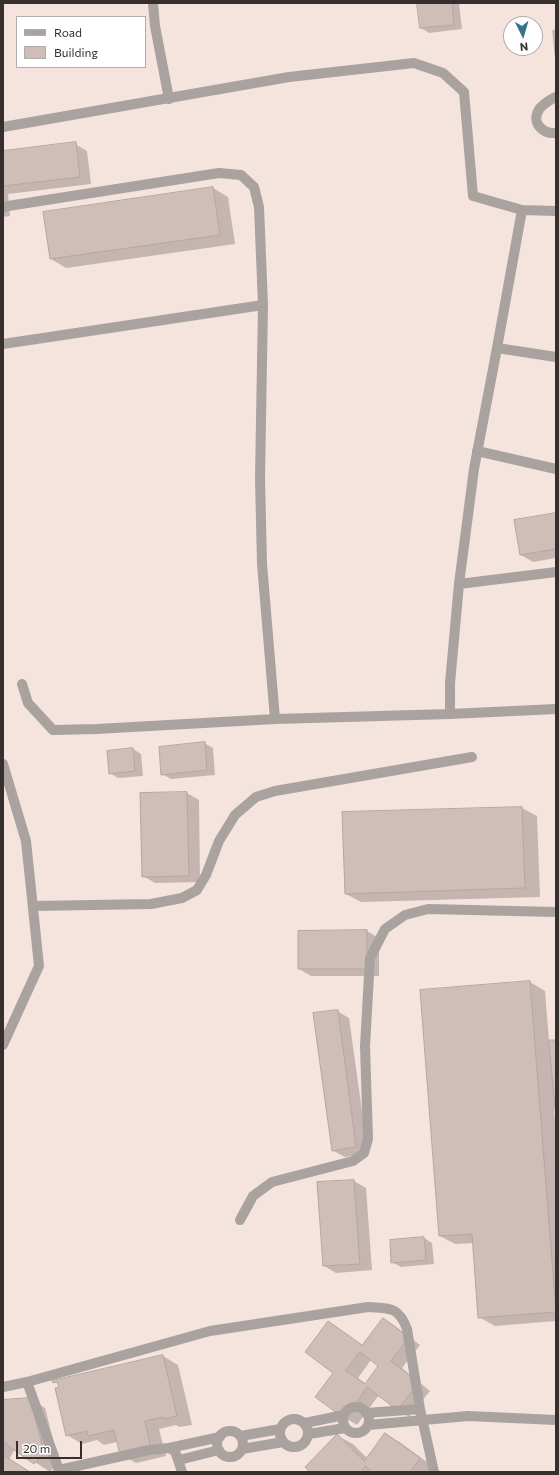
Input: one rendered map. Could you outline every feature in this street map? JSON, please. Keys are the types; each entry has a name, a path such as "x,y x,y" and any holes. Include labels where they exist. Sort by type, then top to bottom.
{"street":[{"path":"153,3 155,26 169,99"},
{"path":"3,127 289,77 414,63 442,73 464,92 473,196 522,210 556,211"},
{"path":"556,97 540,108 537,115 537,122 539,128 545,132 556,133"},
{"path":"3,208 219,173 241,175 254,187 260,207 263,305 260,478 262,564 275,719"},
{"path":"450,714 450,683 459,584 477,451 498,348 522,210"},
{"path":"3,344 263,305"},
{"path":"498,348 556,357"},
{"path":"477,451 556,469"},
{"path":"459,584 556,572"},
{"path":"22,684 28,703 53,730 97,730 275,719 450,714 556,708"},
{"path":"33,906 152,904 182,898 197,890 206,875 219,842 235,815 256,797 275,791 472,757"},
{"path":"3,764 26,841 39,966 3,1045"},
{"path":"240,1220 253,1196 272,1182 353,1161 364,1153 368,1139 366,1046 370,958 385,929 406,915 428,909 556,912"},
{"path":"3,1387 27,1382 210,1331 368,1307 388,1308 396,1312 403,1319 406,1329 420,1409 434,1472"},
{"path":"27,1382 58,1471 149,1450 169,1448 220,1437 228,1431 235,1432 241,1436 243,1443 242,1449"},
{"path":"361,1408 369,1419 368,1426 364,1431 357,1433 350,1432 345,1428 343,1422 344,1415 348,1410 361,1408"},
{"path":"366,1413 420,1409"},
{"path":"305,1423 344,1415"},
{"path":"368,1426 468,1416 556,1420"},
{"path":"292,1418 299,1419 305,1423 309,1434 304,1444 298,1447 288,1446 283,1442 280,1436 280,1429 283,1423 292,1418"},
{"path":"309,1434 345,1428"},
{"path":"241,1436 280,1429"},
{"path":"220,1437 218,1443 219,1450 224,1455 231,1456 237,1454 242,1449 283,1442"},
{"path":"169,1448 175,1452 182,1472"},
{"path":"179,1460 219,1450"}],"building":[{"path":"417,3 452,3 454,25 420,28"},
{"path":"556,30 556,64 553,31"},
{"path":"76,142 80,177 3,186 3,151"},
{"path":"213,187 220,235 50,259 43,212"},
{"path":"556,513 556,549 520,555 514,520"},
{"path":"205,742 207,770 161,775 159,747"},
{"path":"133,748 135,771 109,774 107,751"},
{"path":"187,792 189,876 142,877 140,793"},
{"path":"522,807 525,888 345,894 342,812"},
{"path":"367,930 367,969 298,969 298,931"},
{"path":"530,981 556,1312 478,1318 472,1234 439,1236 420,990"},
{"path":"338,1010 356,1147 332,1151 313,1013"},
{"path":"549,1040 556,1040 556,1118"},
{"path":"354,1180 360,1264 323,1266 317,1182"},
{"path":"424,1237 426,1260 391,1263 390,1240"},
{"path":"383,1318 409,1337 391,1361 419,1383 397,1410 367,1387 345,1419 315,1397 333,1373 305,1352 328,1321 362,1345","holes":["360,1352 378,1366 365,1384 346,1371"]},
{"path":"163,1355 177,1416 145,1421 151,1448 120,1455 114,1430 88,1436 87,1431 66,1436 55,1388 59,1387 57,1382 53,1383 52,1381"},
{"path":"30,1398 44,1453 34,1464 3,1442 3,1400"},
{"path":"385,1433 420,1458 410,1472 372,1472 366,1466 360,1472 310,1472 305,1467 337,1434 364,1461"},
{"path":"3,1455 30,1472 3,1472"}]}
